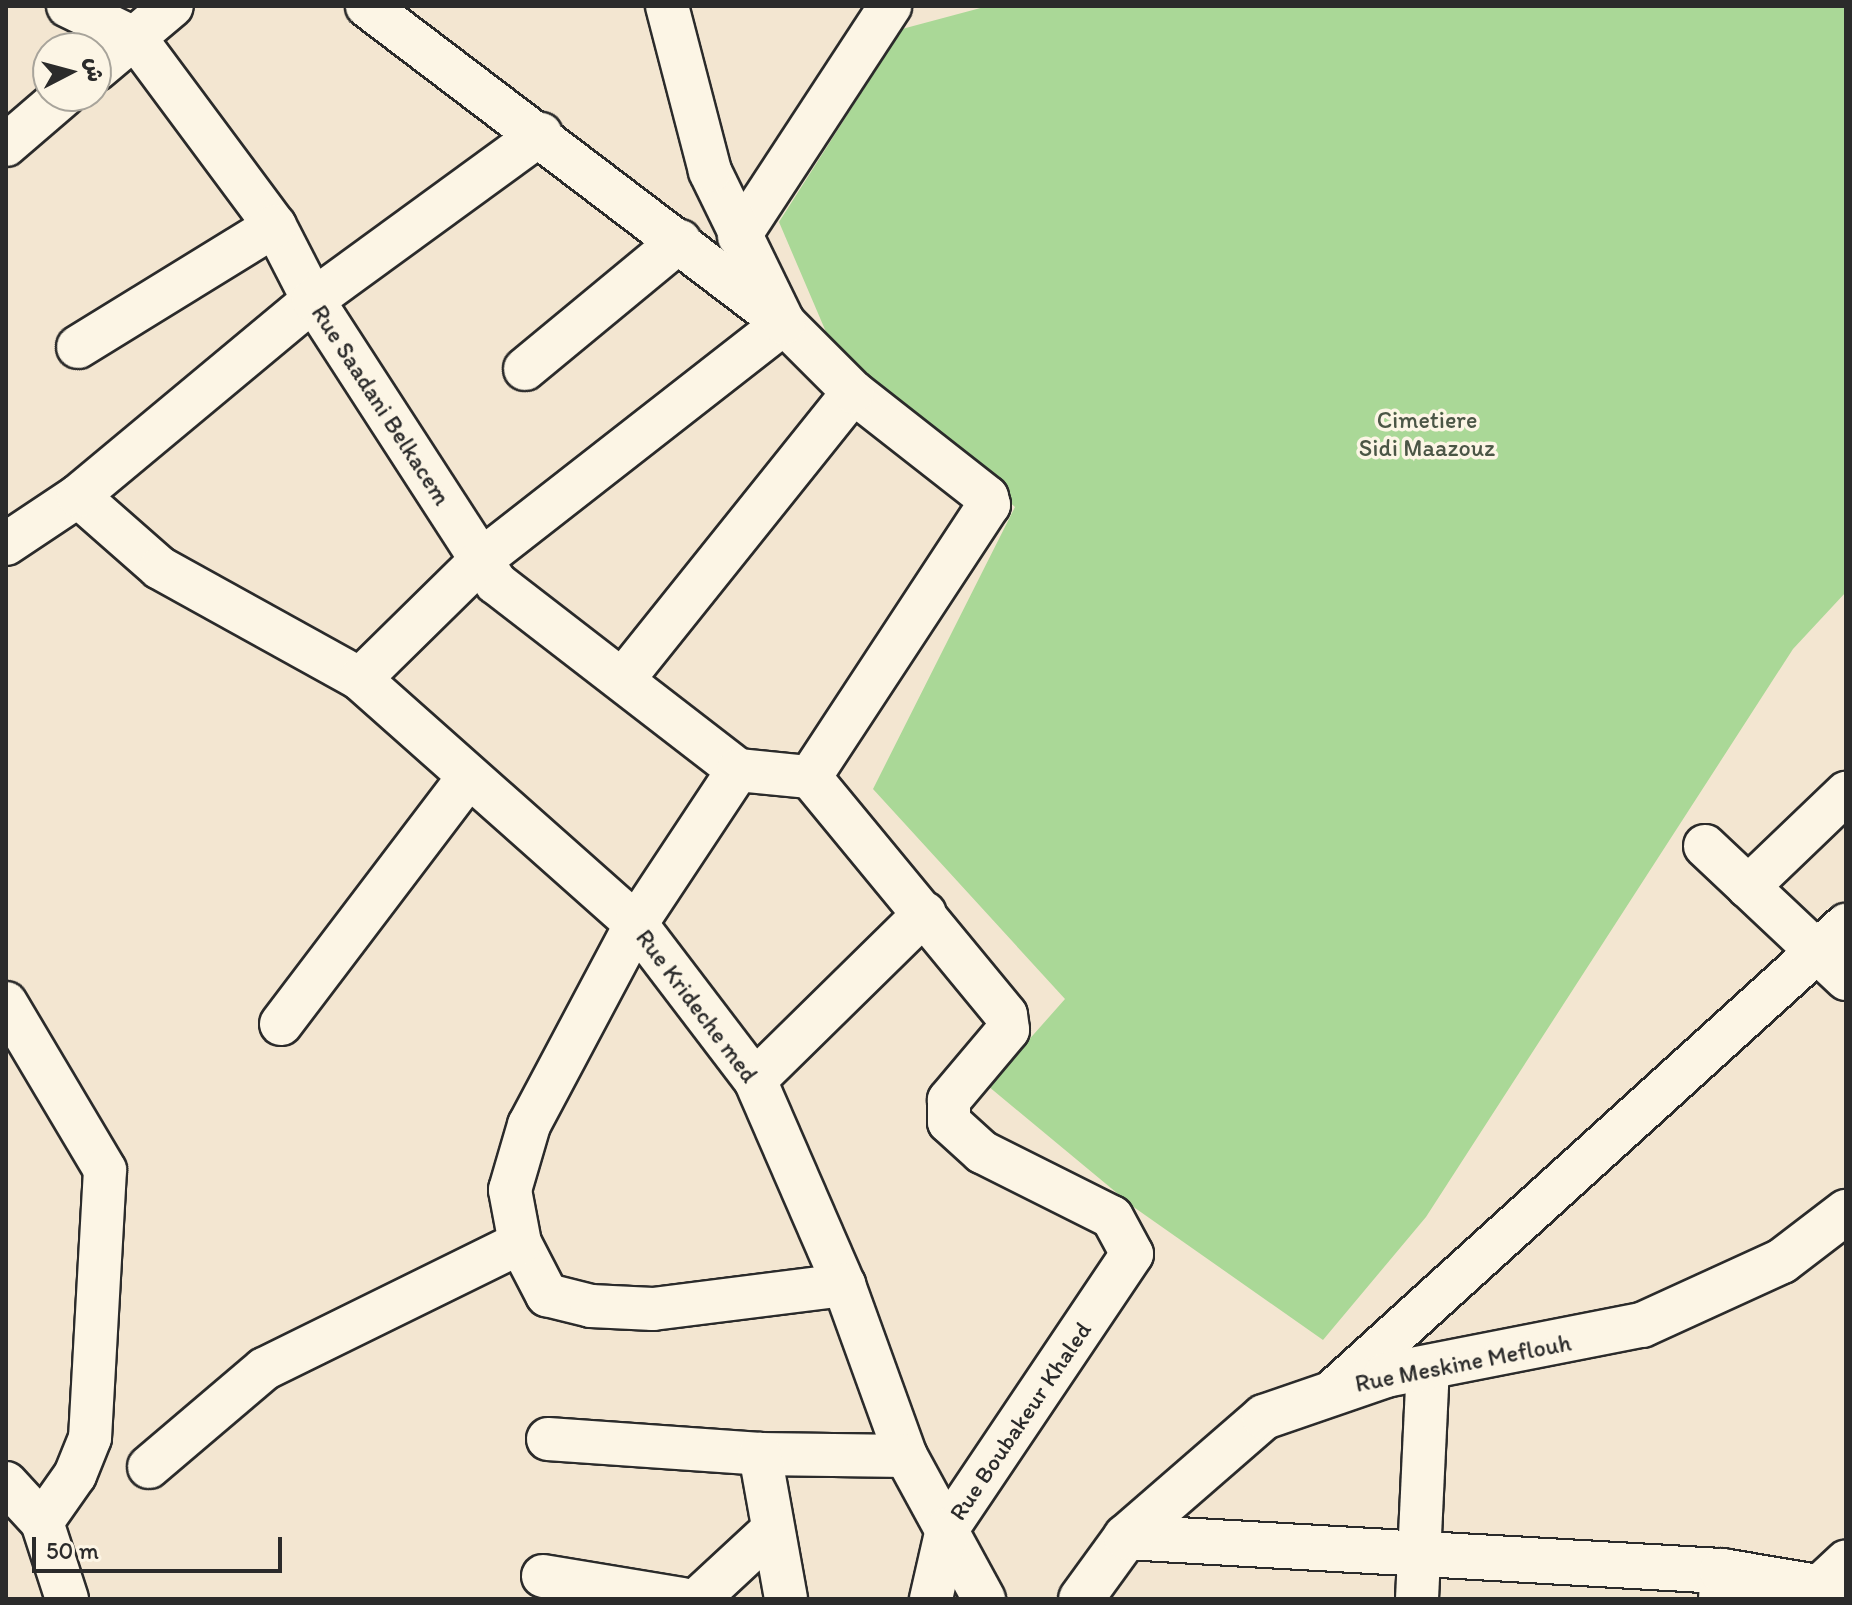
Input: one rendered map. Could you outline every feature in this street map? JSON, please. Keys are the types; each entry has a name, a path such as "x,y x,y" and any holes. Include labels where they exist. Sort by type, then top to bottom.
{"main road":[{"name":"Rue Meskine Meflouh","path":"1081,1599 1126,1537 1264,1417 1334,1390 1428,1367 1642,1325 1782,1261 1846,1212"},
{"path":"1126,1537 1420,1551 1721,1585 1838,1579"}],"street":[{"name":"Rue Saadani Belkacem","path":"68,6 136,39 275,226 313,300 496,583 625,677 738,770"},
{"path":"112,58 172,6"},
{"path":"367,6 541,134 784,323 853,392 987,497 989,505 810,777"},
{"path":"667,6 710,171 739,237 784,323"},
{"path":"739,237 890,6"},
{"path":"6,145 44,112"},
{"path":"6,544 78,496 313,300 541,134"},
{"path":"78,347 275,226"},
{"path":"525,369 680,241"},
{"path":"360,679 481,560 784,323"},
{"path":"625,677 853,392"},
{"name":"Rue Krideche med","path":"78,496 160,568 360,679 467,779 636,924 755,1080 844,1285 906,1456 984,1599"},
{"path":"755,1080 925,913 810,777 738,770 636,924 529,1125 510,1190 520,1243 547,1295 591,1306 653,1309 844,1285"},
{"path":"281,1024 467,779"},
{"path":"1748,887 1846,793"},
{"path":"1705,846 1748,887 1832,936 1846,979"},
{"name":"Rue Boubakeur Khaled","path":"925,913 1006,1015 1008,1030 949,1100 949,1122 982,1152 1112,1217 1132,1254 947,1529 931,1599"},
{"path":"1334,1390 1832,936"},
{"path":"6,1003 105,1170 90,1438 75,1475 42,1522"},
{"path":"149,1467 264,1369 520,1243"},
{"path":"1417,1599 1428,1367"},
{"path":"548,1439 760,1454 906,1456"},
{"path":"760,1454 770,1532 786,1599"},
{"path":"6,1483 42,1522 67,1599"},
{"path":"698,1599 770,1532"},
{"path":"543,1576 682,1599"}],"green space":[{"name":"Cimetiere Sidi Maazouz","path":"988,6 1846,6 1846,592 1793,649 1426,1217 1323,1340 1135,1208 988,1086 1065,999 873,789 1015,507 829,339 779,222 902,29"}]}
